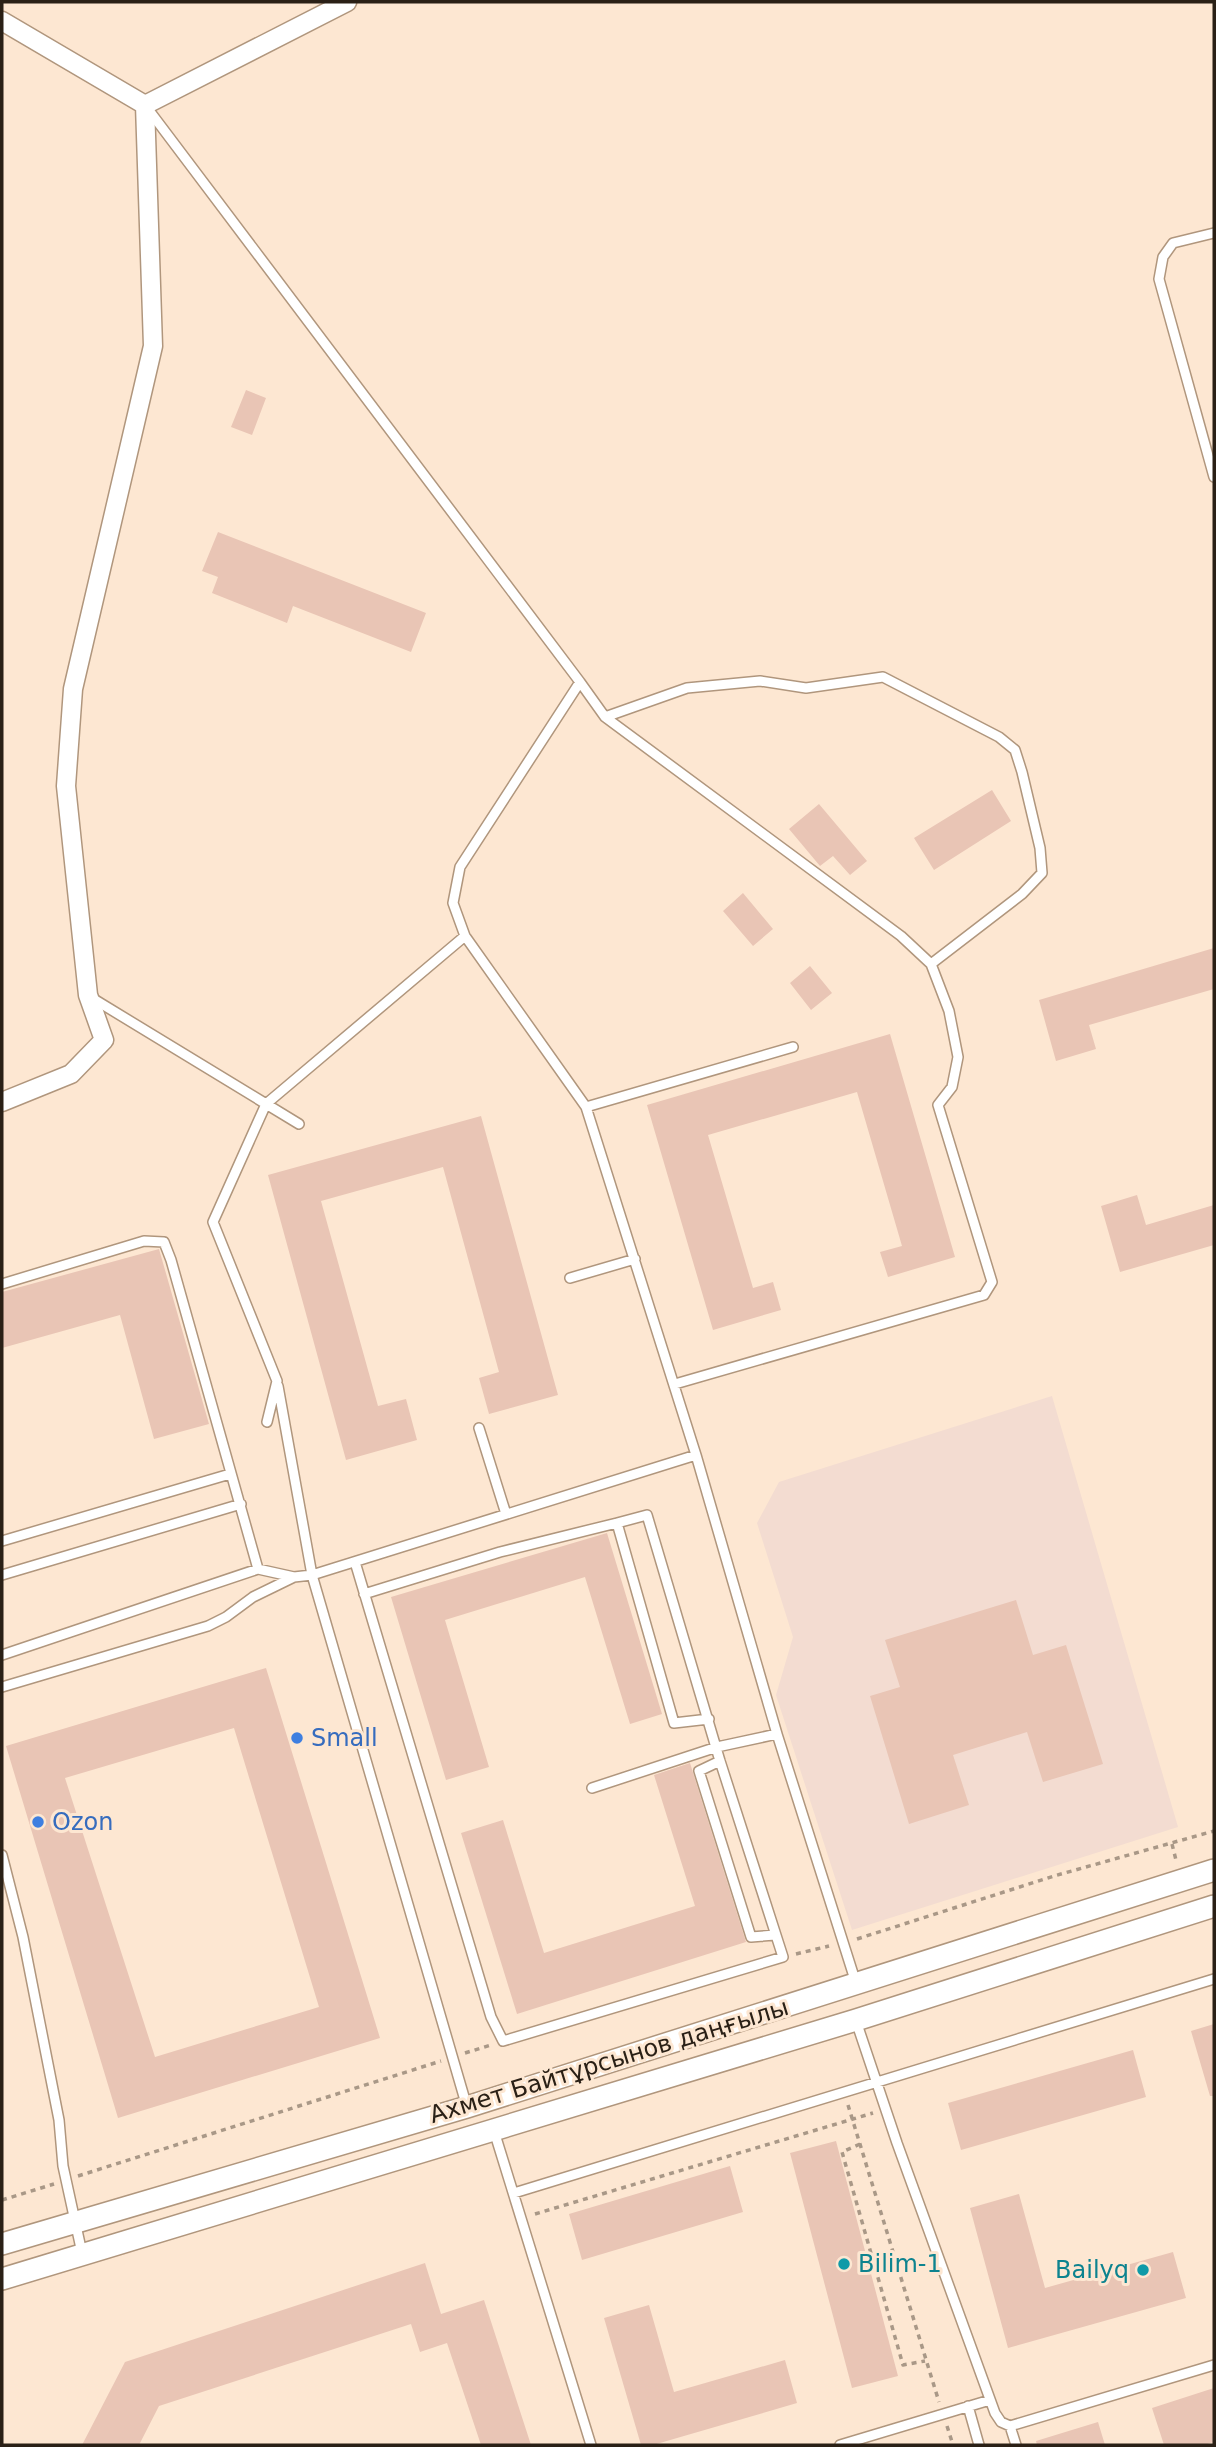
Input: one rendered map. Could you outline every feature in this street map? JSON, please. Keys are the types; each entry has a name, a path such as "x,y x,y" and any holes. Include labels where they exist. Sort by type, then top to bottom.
{"street":[{"path":"145,104 346,2"},
{"path":"2,21 145,104"},
{"path":"2,1102 71,1074 104,1040 88,995 66,786 73,689 153,346 145,104"},
{"name":"Ахмет Байтұрсынов даңғылы","path":"2,2244 467,2106 1214,1870"},
{"name":"Ахмет Байтұрсынов даңғылы","path":"2,2279 856,2020 1214,1906"}],"lane":[{"path":"145,104 605,717 901,936 932,964 949,1011 958,1057 952,1087 938,1105 989,1269 992,1282 984,1296 675,1384"},
{"path":"1214,233 1173,243 1163,257 1159,279 1214,477"},
{"path":"605,717 687,688 760,681 806,688 883,677 999,737 1015,750 1023,772 1040,848 1042,873 1022,894 932,964"},
{"path":"580,682 460,867 453,903 465,936 586,1107 675,1384 777,1734 856,1983"},
{"path":"465,936 266,1104 213,1222 277,1381 312,1575 467,2106"},
{"path":"88,995 299,1124"},
{"path":"586,1107 793,1047"},
{"path":"2,1284 144,1241 164,1242 258,1569"},
{"path":"570,1278 635,1259"},
{"path":"267,1422 277,1381"},
{"path":"479,1428 506,1514"},
{"path":"2,1655 258,1569 294,1577 312,1575 696,1455"},
{"path":"2,1541 230,1474"},
{"path":"2,1575 241,1504"},
{"path":"355,1562 364,1594 491,2017 503,2041 783,1957 720,1761 647,1515 500,1552 364,1594"},
{"path":"617,1523 674,1723 709,1719"},
{"path":"2,1687 208,1626 226,1617 253,1597 294,1577"},
{"path":"592,1788 717,1747 777,1734"},
{"path":"720,1761 699,1771 751,1937 775,1935"},
{"path":"2,1855 23,1937 60,2120 66,2180 82,2255"},
{"path":"514,2193 1214,1979"},
{"path":"856,2020 885,2109 990,2399 1001,2422 1010,2426 1214,2365"},
{"path":"494,2130 591,2445"},
{"path":"840,2445 990,2399"},
{"path":"968,2406 979,2445"},
{"path":"1010,2426 1016,2445"}],"path":[{"path":"783,1957 844,1943 1055,1876 1214,1831"},
{"path":"2,2200 503,2041"},
{"path":"844,2093 953,2445"},
{"path":"522,2217 885,2109"},
{"path":"860,2144 842,2152 903,2365 925,2361"}],"shaded area":[{"path":"1052,1396 1178,1827 852,1930 776,1695 793,1637 757,1523 779,1482"}],"building":[{"path":"246,390 266,398 252,435 231,427"},
{"path":"218,532 426,613 411,652 293,606 287,623 212,593 218,577 202,571"},
{"path":"992,790 1011,821 934,870 914,838"},
{"path":"819,804 867,861 850,875 833,856 820,866 789,829"},
{"path":"743,893 773,929 753,946 723,911"},
{"path":"1214,948 1214,989 1089,1025 1096,1049 1056,1061 1039,1000"},
{"path":"810,966 832,993 811,1010 790,983"},
{"path":"890,1034 955,1257 888,1277 880,1252 902,1246 857,1092 708,1135 753,1288 773,1282 781,1310 713,1330 647,1105"},
{"path":"481,1116 558,1395 489,1414 479,1378 499,1372 443,1167 321,1201 378,1406 406,1399 417,1440 346,1460 268,1175"},
{"path":"1137,1195 1146,1225 1214,1205 1214,1245 1120,1272 1101,1206"},
{"path":"159,1249 209,1424 154,1439 120,1315 2,1348 2,1292"},
{"path":"607,1533 662,1714 630,1724 585,1577 445,1620 489,1767 446,1780 391,1597"},
{"path":"1016,1600 1033,1655 1066,1645 1103,1764 1043,1782 1027,1732 953,1755 969,1805 909,1824 870,1696 900,1687 885,1640"},
{"path":"266,1668 380,2038 118,2118 6,1746","holes":["234,1728 319,2007 155,2057 65,1778"]},
{"path":"690,1763 746,1942 517,2014 461,1833 503,1820 544,1953 695,1906 654,1775"},
{"path":"1214,2024 1214,2096 1210,2096 1191,2031"},
{"path":"1133,2050 1146,2097 961,2150 948,2103"},
{"name":"Bilim-1","path":"836,2141 898,2376 852,2388 790,2153"},
{"path":"730,2166 743,2212 582,2260 569,2214"},
{"name":"Bailyq","path":"1019,2194 1045,2288 1173,2252 1186,2298 1008,2348 970,2208"},
{"path":"425,2263 441,2314 484,2300 531,2445 481,2445 447,2343 420,2352 411,2324 159,2406 139,2445 82,2445 125,2362"},
{"path":"649,2305 674,2392 785,2360 797,2403 653,2445 641,2445 604,2318"},
{"path":"1214,2388 1214,2442 1204,2445 1164,2445 1152,2408"},
{"path":"1098,2422 1105,2445 1037,2445 1036,2441"}],"place":[{"name":"Small","path":"297,1738"},
{"name":"Ozon","path":"38,1822"},
{"name":"Bilim-1","path":"844,2264"},
{"name":"Bailyq","path":"1143,2270"}]}
